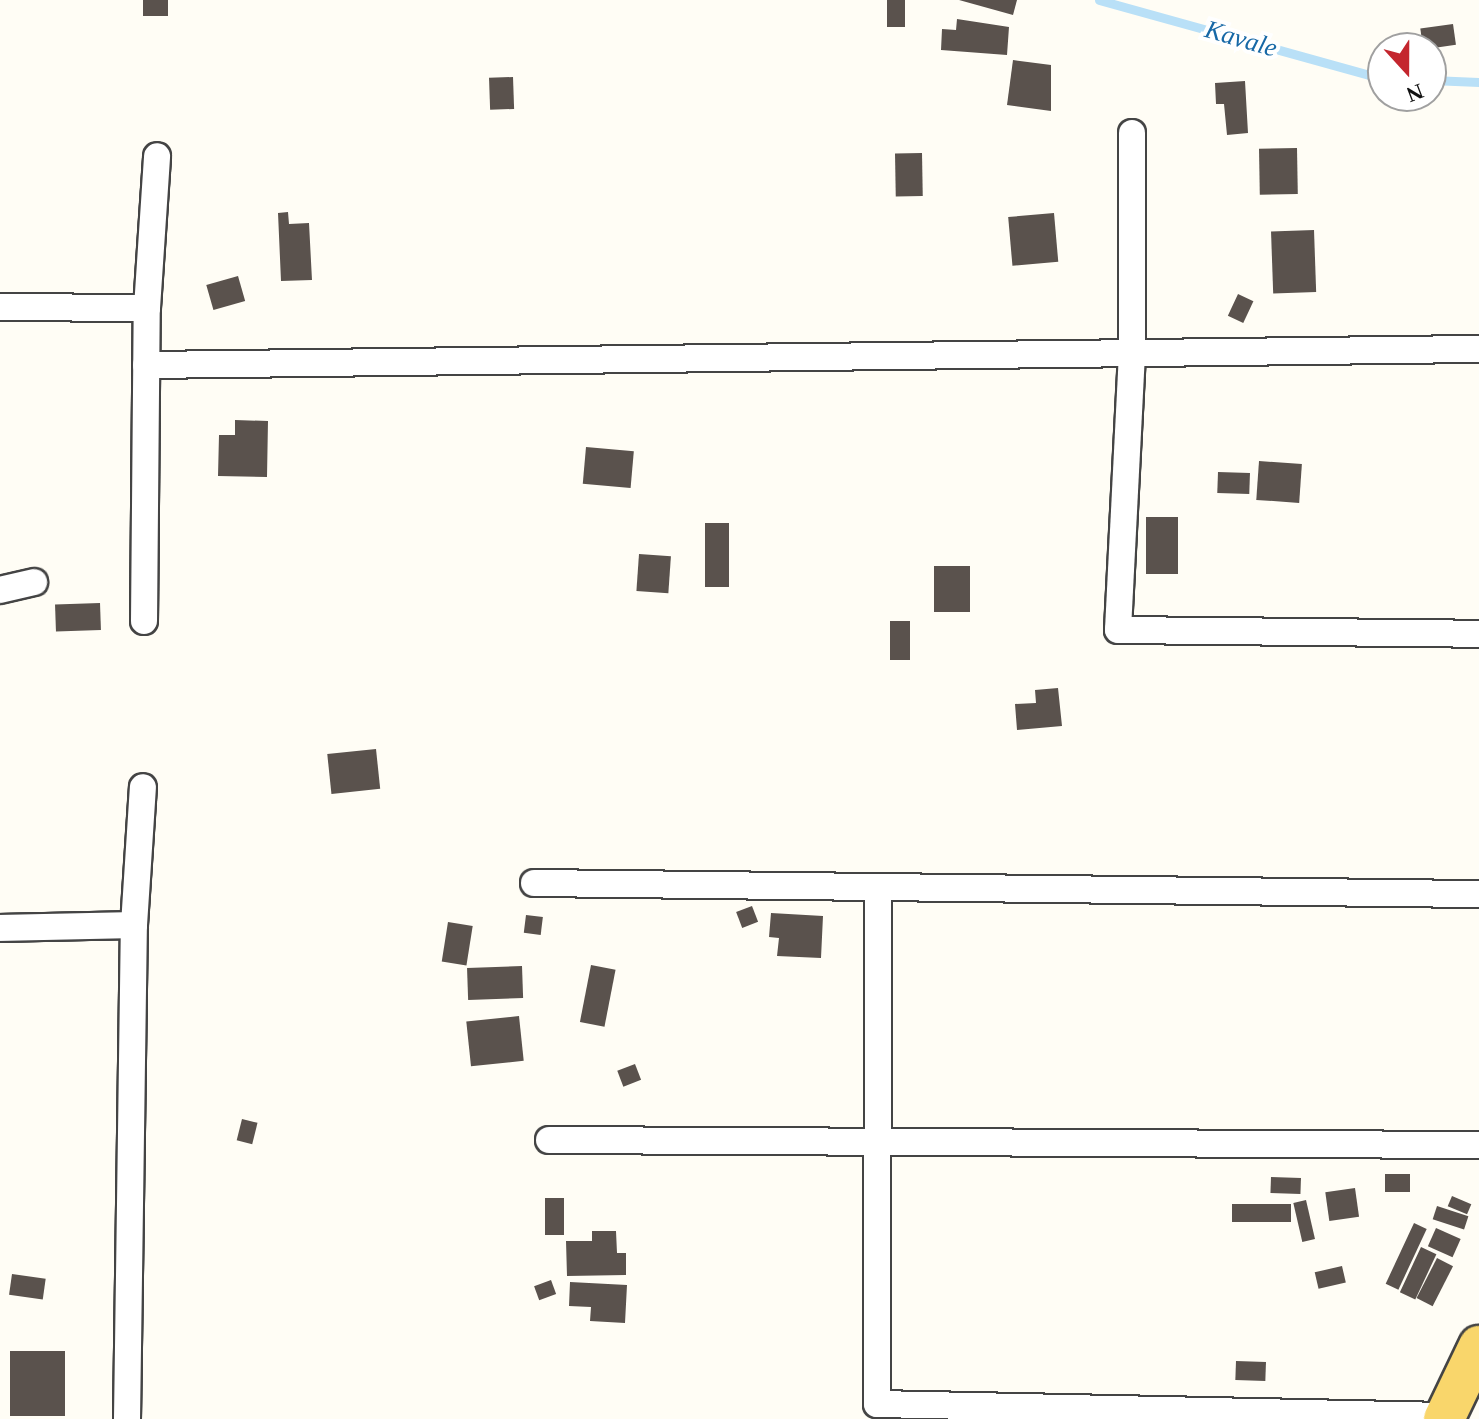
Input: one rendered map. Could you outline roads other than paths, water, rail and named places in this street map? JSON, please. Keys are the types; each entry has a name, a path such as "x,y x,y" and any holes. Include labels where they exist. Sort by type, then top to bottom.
{"main road":[{"path":"1445,1418 1479,1346"}],"street":[{"path":"1132,133 1132,353 1118,630 1479,634"},
{"path":"144,621 147,308 157,156"},
{"path":"0,307 147,308"},
{"path":"146,365 1479,349"},
{"path":"0,590 34,582"},
{"path":"127,1419 134,925 143,787"},
{"path":"534,883 1479,894"},
{"path":"878,889 877,1404 1445,1418"},
{"path":"0,928 134,925"},
{"path":"549,1140 1479,1145"}],"waterway":[{"name":"Kavale","path":"1099,0 1367,75"},
{"name":"Kavale","path":"1447,81 1479,82"}]}
